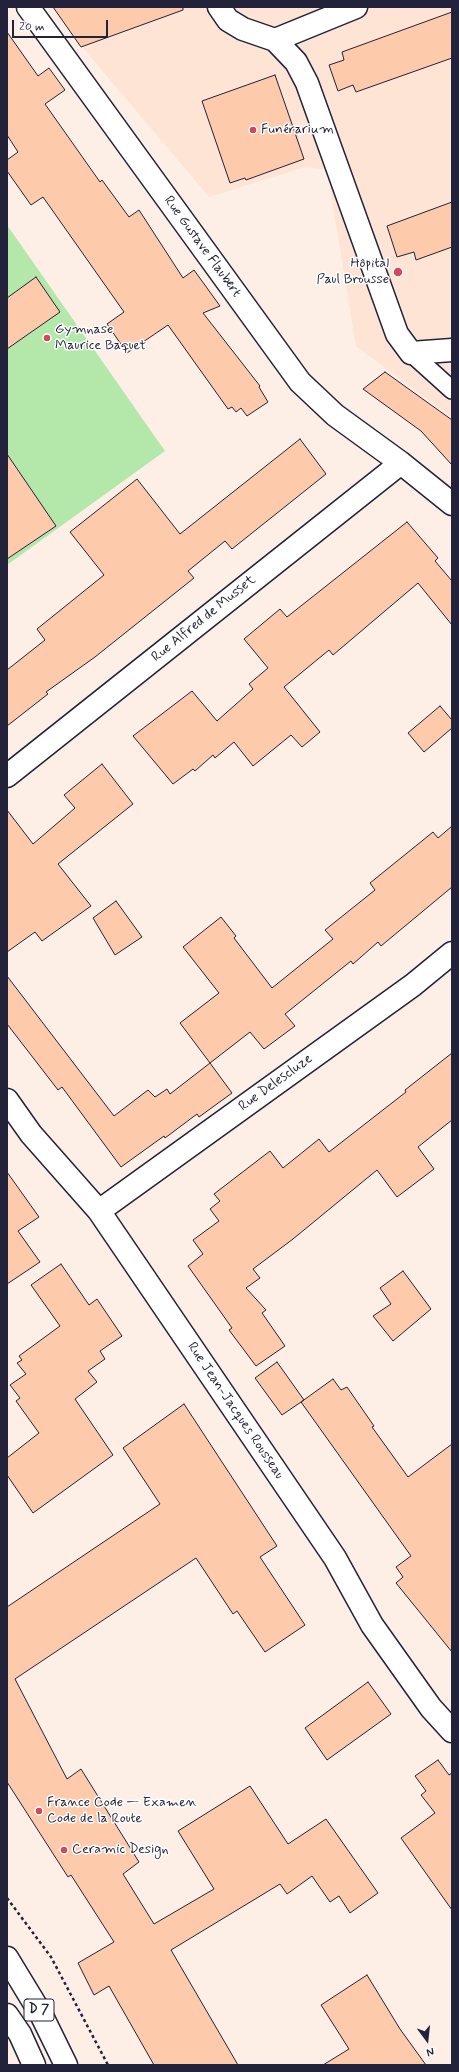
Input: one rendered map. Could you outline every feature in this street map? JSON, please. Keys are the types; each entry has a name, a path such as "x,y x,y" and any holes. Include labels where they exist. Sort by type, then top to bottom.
{"street":[{"name":"Rue Gustave Flaubert","path":"28,7 300,382 335,415 401,463 452,504"},
{"path":"219,7 228,20 243,29 275,40 296,62 307,83 397,334 411,353 452,350"},
{"path":"275,40 356,7"},
{"name":"Rue Alfred de Musset","path":"7,776 401,463"},
{"name":"Rue Delescluze","path":"99,1211 413,985 452,953"},
{"name":"Rue Jean-Jacques Rousseau","path":"7,1100 31,1134 99,1211 335,1558 372,1625 431,1708 452,1731"},
{"name":"D 7","path":"7,1958 41,2014 66,2065"},
{"name":"D 7","path":"7,2015 20,2034 34,2065"}],"lane":[{"path":"411,353 452,390"}],"path":[{"path":"7,1898 51,1957 108,2065"}],"shaded area":[{"name":"Hôpital Paul Brousse","path":"53,7 452,7 452,418 356,346 327,170 306,167 209,197 82,47"}],"green space":[{"name":"Gymnase Maurice Baquet","path":"7,225 165,451 7,565"}],"building":[{"path":"53,7 183,7 183,10 81,47"},
{"path":"452,12 452,58 356,92 353,85 338,91 329,65 344,60 342,52"},
{"path":"7,32 38,76 49,68 65,90 45,104 100,182 102,180 129,217 139,210 183,278 194,270 220,306 203,313 260,386 259,387 268,402 247,416 241,408 236,412 232,407 228,409 168,325 127,353 107,324 124,312 43,197 31,205 7,171 7,160 18,152 7,135"},
{"name":"Funérarium","path":"275,75 304,159 246,180 245,178 230,183 202,101"},
{"path":"452,202 452,247 416,260 414,252 397,257 387,226"},
{"path":"36,277 60,312 7,349 7,298"},
{"path":"385,372 452,420 452,465 421,431 363,389"},
{"path":"300,439 326,474 232,549 225,541 188,571 194,578 95,657 46,692 48,694 7,726 7,670 45,640 37,629 104,575 70,532 137,479 180,534"},
{"path":"7,454 56,526 7,559"},
{"path":"407,522 438,558 435,561 452,581 452,625 418,583 333,655 329,650 284,687 320,732 302,747 291,735 253,766 234,742 215,758 213,755 195,771 193,769 173,784 133,736 192,691 217,721 253,689 249,684 268,668 244,639 280,609 287,617"},
{"path":"440,706 452,720 452,728 424,752 408,733"},
{"path":"102,764 133,804 58,864 91,906 42,941 35,932 7,952 7,810 33,844 75,808 64,795"},
{"path":"452,826 452,887 381,946 378,942 353,964 351,961 285,1014 295,1026 264,1049 250,1032 210,1063 180,1023 219,993 183,947 221,917 236,936 234,938 272,988 333,939 325,930 375,890 370,883 433,832 438,838"},
{"path":"116,901 142,937 115,955 93,918"},
{"path":"7,976 114,1116 148,1090 155,1097 167,1089 170,1094 210,1063 232,1093 199,1117 197,1114 165,1138 164,1136 121,1167 62,1087 58,1090 7,1024"},
{"path":"452,1053 452,1120 418,1147 434,1169 397,1197 377,1170 293,1239 253,1269 260,1278 246,1288 266,1310 262,1313 285,1346 256,1366 229,1330 232,1328 188,1266 203,1254 193,1240 219,1221 210,1209 220,1201 214,1194 270,1151 283,1168 319,1139 329,1152 406,1092 405,1090"},
{"path":"7,1172 39,1217 18,1231 40,1262 7,1284"},
{"path":"61,1264 89,1305 97,1299 122,1336 100,1351 105,1359 88,1371 97,1382 75,1399 113,1455 33,1513 7,1475 7,1458 39,1433 16,1401 20,1398 10,1385 26,1374 17,1363 22,1360 19,1356 60,1326 31,1285"},
{"path":"403,1271 431,1309 393,1341 373,1316 391,1304 380,1288"},
{"path":"277,1362 304,1400 282,1415 255,1378"},
{"path":"333,1379 341,1390 347,1387 374,1426 372,1427 408,1477 452,1444 452,1652 396,1583 403,1577 396,1567 411,1556 301,1402"},
{"path":"184,1404 277,1546 260,1557 305,1625 265,1652 237,1611 233,1614 196,1558 15,1679 67,1779 81,1769 139,1862 123,1874 154,1924 214,1889 178,1831 250,1786 288,1844 326,1819 378,1893 350,1913 339,1896 330,1902 312,1876 287,1894 280,1884 171,1950 238,2065 154,2065 109,1986 94,1995 78,1963 114,1942 71,1875 68,1877 7,1782 7,1607 160,1504 123,1448"},
{"path":"368,1682 391,1714 327,1760 305,1728"},
{"path":"438,1760 449,1775 452,1773 452,1910 401,1838 435,1813 421,1795 426,1791 415,1776"},
{"path":"367,1975 400,2029 426,2065 323,2065 349,2049 321,2005"}],"place":[{"name":"Funérarium","path":"253,130"},
{"name":"Hôpital Paul Brousse","path":"398,272"},
{"name":"Gymnase Maurice Baquet","path":"47,338"},
{"name":"France Code — Examen Code de la Route","path":"39,1811"},
{"name":"Ceramic Design","path":"64,1850"}]}
